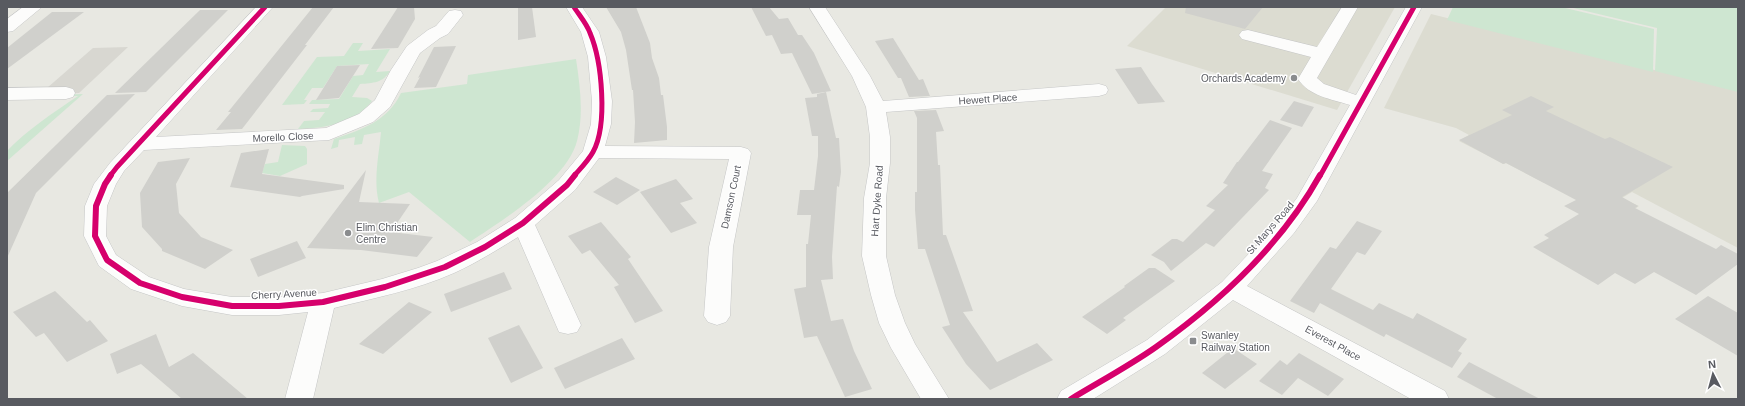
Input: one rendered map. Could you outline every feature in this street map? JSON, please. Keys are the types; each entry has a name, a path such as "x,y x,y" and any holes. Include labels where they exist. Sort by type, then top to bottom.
{"street":[{"path":"7,27 34,7"},
{"name":"Cherry Avenue","path":"265,7 117,167 105,184 96,206 95,236 107,260 140,283 182,297 232,306 279,306 323,302 386,287 445,267 485,247 523,223 567,185 593,152 599,135 602,101 597,57 590,32 574,7"},
{"name":"Hart Dyke Road","path":"817,7 862,76 876,107 880,137 880,163 875,198 874,256 882,295 892,323 904,348 935,399"},
{"path":"1350,7 1307,79 1317,88 1361,103"},
{"name":"St Marys Road","path":"1071,399 1156,347 1231,288 1286,228 1306,201 1414,7"},
{"name":"Morello Close","path":"138,144 329,134 366,118 383,104 400,70 413,50 434,34 442,30 455,15"},
{"path":"1248,35 1322,54"},
{"name":"Hewett Place","path":"876,107 1099,90"},
{"path":"9,103 66,92"},
{"name":"Damson Court","path":"593,152 741,153 721,247 716,316"},
{"path":"523,223 568,325"},
{"name":"Everest Place","path":"1231,288 1435,399"},
{"name":"Cherry Avenue","path":"299,399 323,302"}],"shaded area":[{"name":"Orchards Academy","path":"1166,7 1395,7 1337,110 1127,46"},
{"path":"1431,14 1738,91 1738,248 1632,192 1622,198 1639,206 1629,213 1558,176 1544,183 1506,163 1504,164 1459,141 1469,135 1456,128 1384,108"},
{"path":"128,47 79,93 39,95 93,48"}],"green space":[{"path":"1453,7 1561,7 1654,29 1653,72 1447,20"},
{"path":"1569,7 1738,7 1738,92 1655,71 1657,28"},
{"path":"353,43 363,43 358,51 390,49 376,72 390,71 387,75 377,82 360,84 352,97 367,98 372,101 365,109 348,120 328,126 298,129 304,121 319,120 325,112 310,112 313,109 328,108 330,104 309,104 312,100 339,99 353,76 363,75 369,64 337,66 323,88 312,88 304,100 307,100 304,104 282,105 317,57 344,56"},
{"path":"576,59 581,110 577,141 571,156 561,170 532,198 516,211 470,242 409,192 379,203 376,176 381,132 364,135 362,144 354,145 355,137 339,140 338,147 331,149 334,139 364,128 389,111 401,93 467,84 468,75"},
{"path":"83,94 7,161 7,151 15,143 41,122 78,96 7,97"},
{"path":"282,145 305,146 307,149 307,164 280,176 262,173 265,164 278,162"}],"building":[{"path":"313,7 334,7 305,45 307,45 242,129 216,130 231,112 228,112"},
{"path":"398,7 414,7 415,19 398,48 371,49"},
{"path":"518,7 532,7 536,37 518,40"},
{"path":"606,7 636,7 650,43 652,58 659,78 661,95 663,95 667,140 634,143 635,122 633,90 626,50 621,32"},
{"path":"751,7 769,7 779,19 788,18 798,35 802,35 814,53 831,91 812,94 792,53 781,54 772,35 766,36"},
{"path":"1186,7 1263,7 1245,29 1185,13"},
{"path":"200,10 228,10 146,92 115,93"},
{"path":"52,12 84,12 7,69 7,48"},
{"path":"893,38 919,80 923,79 930,96 909,97 901,78 898,78 875,41"},
{"path":"456,46 436,87 414,88 434,47"},
{"path":"360,65 339,98 316,100 337,66"},
{"path":"1141,67 1165,102 1138,104 1115,69"},
{"path":"826,92 836,138 839,138 841,172 839,187 837,186 832,257 833,279 821,280 831,321 843,319 854,351 872,389 845,397 817,336 804,338 794,289 806,287 806,244 808,244 811,215 797,215 800,190 814,190 818,156 818,136 812,136 805,98 817,97 817,94"},
{"path":"135,94 36,193 7,258 7,193 107,95"},
{"path":"1531,96 1554,107 1546,111 1605,139 1610,137 1673,167 1622,197 1638,206 1635,208 1716,249 1721,245 1738,254 1738,264 1696,295 1654,272 1635,284 1615,273 1598,285 1533,247 1549,238 1544,235 1579,214 1564,206 1576,200 1506,163 1503,164 1459,140 1512,115 1502,110"},
{"path":"1294,101 1314,107 1302,127 1280,120"},
{"path":"936,110 944,131 936,132 938,165 940,165 943,235 946,235 973,311 963,312 997,362 1037,343 1053,360 990,390 966,364 942,327 950,325 925,249 918,249 915,210 915,192 917,192 917,118 914,111"},
{"path":"1270,120 1292,128 1262,171 1273,174 1265,188 1269,190 1214,247 1206,243 1171,271 1164,262 1151,255 1172,239 1177,239 1183,242 1215,210 1206,206 1228,185 1223,183 1237,162"},
{"path":"269,149 262,174 344,185 344,189 300,197 230,187 241,153"},
{"path":"190,158 176,184 179,213 201,237 233,250 205,269 162,251 162,249 142,227 140,193 158,162"},
{"path":"366,170 359,202 410,204 391,232 433,237 417,257 361,250 307,248"},
{"path":"616,177 640,190 617,205 593,192"},
{"path":"676,179 693,199 680,203 697,223 671,233 640,192"},
{"path":"1357,221 1382,231 1365,255 1357,252 1331,289 1373,310 1379,303 1413,319 1417,313 1467,339 1458,351 1462,353 1452,368 1386,334 1384,337 1320,303 1314,313 1290,301 1330,247 1336,249"},
{"path":"601,222 631,257 628,259 663,311 635,323 614,287 619,285 590,250 582,254 568,236"},
{"path":"297,241 306,258 258,277 250,259"},
{"path":"1149,268 1155,268 1175,281 1123,318 1126,320 1107,334 1082,317 1125,287 1124,286"},
{"path":"504,272 512,289 451,312 444,294"},
{"path":"55,291 87,322 90,320 108,341 67,362 44,333 36,337 13,312"},
{"path":"1708,296 1738,313 1738,356 1675,319"},
{"path":"409,302 432,312 383,354 359,344"},
{"path":"519,325 543,368 511,383 488,338"},
{"path":"156,334 169,367 193,353 248,399 182,399 141,364 117,374 110,354"},
{"path":"622,338 635,359 565,389 554,368"},
{"path":"1233,348 1257,364 1225,389 1202,373"},
{"path":"1299,353 1344,379 1328,396 1298,378 1282,395 1259,381 1280,360 1287,365"},
{"path":"1469,362 1540,399 1498,399 1457,377"}],"cycle path":[{"path":"265,7 117,167 105,184 96,206 95,236 107,260 140,283 182,297 232,306 279,306 323,302 385,287 445,267 485,247 523,223 567,185 593,152 601,124 602,101 597,57 590,32 574,7"},
{"path":"1071,399 1156,347 1231,288 1286,228 1306,201 1414,7"}],"place":[{"name":"Orchards Academy","path":"1294,78"},
{"name":"Elim Christian Centre","path":"348,233"},
{"name":"Swanley Railway Station","path":"1193,341"}]}
